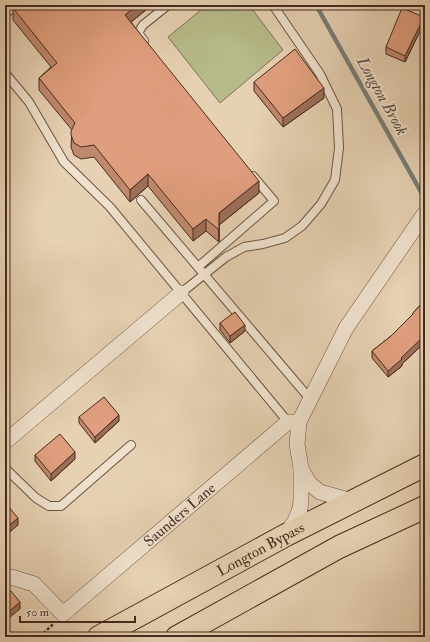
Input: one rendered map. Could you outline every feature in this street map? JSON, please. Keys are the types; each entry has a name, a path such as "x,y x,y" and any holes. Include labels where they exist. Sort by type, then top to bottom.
{"highway":[{"name":"Longton Bypass","path":"99,637 286,535 425,465"},
{"path":"177,637 339,547 425,507"}],"street":[{"name":"Saunders Lane","path":"5,578 11,577 34,584 63,614 293,422 310,399 346,328 425,213"},
{"path":"5,442 181,293"},
{"name":"Saunders Lane","path":"286,535 295,521 300,509 301,500 301,468 293,422"},
{"name":"Saunders Lane","path":"301,468 310,484 320,492 352,501"}],"lane":[{"path":"5,14 16,5"},
{"path":"151,50 138,32 168,5"},
{"path":"181,293 226,257 244,247 285,238 302,226 321,204 335,180 339,148 336,109 320,74 273,5"},
{"path":"5,73 29,102 64,162 110,207 181,293 293,422"},
{"path":"198,267 274,201 249,170"},
{"path":"141,200 310,399"},
{"path":"5,468 36,498 49,506 62,506 131,445"}],"green space":[{"path":"207,5 249,5 283,50 220,103 168,37"}],"building":[{"path":"16,5 137,5 125,15 259,181 219,213 219,230 206,219 193,229 148,174 130,190 94,145 81,147 74,143 71,131 75,123 39,78 57,63 13,8"},
{"path":"402,8 424,17 405,56 386,47"},
{"path":"295,49 324,88 283,118 254,82"},
{"path":"425,300 425,332 421,335 423,337 388,371 372,351 391,336"},
{"path":"235,312 245,325 230,336 220,323"},
{"path":"104,397 119,415 95,437 79,417"},
{"path":"60,434 75,452 51,474 35,455"},
{"path":"8,506 18,518 5,529 5,508"},
{"path":"10,590 20,602 5,615 5,594"}],"waterway":[{"name":"Longton Brook","path":"316,5 425,199"}]}
